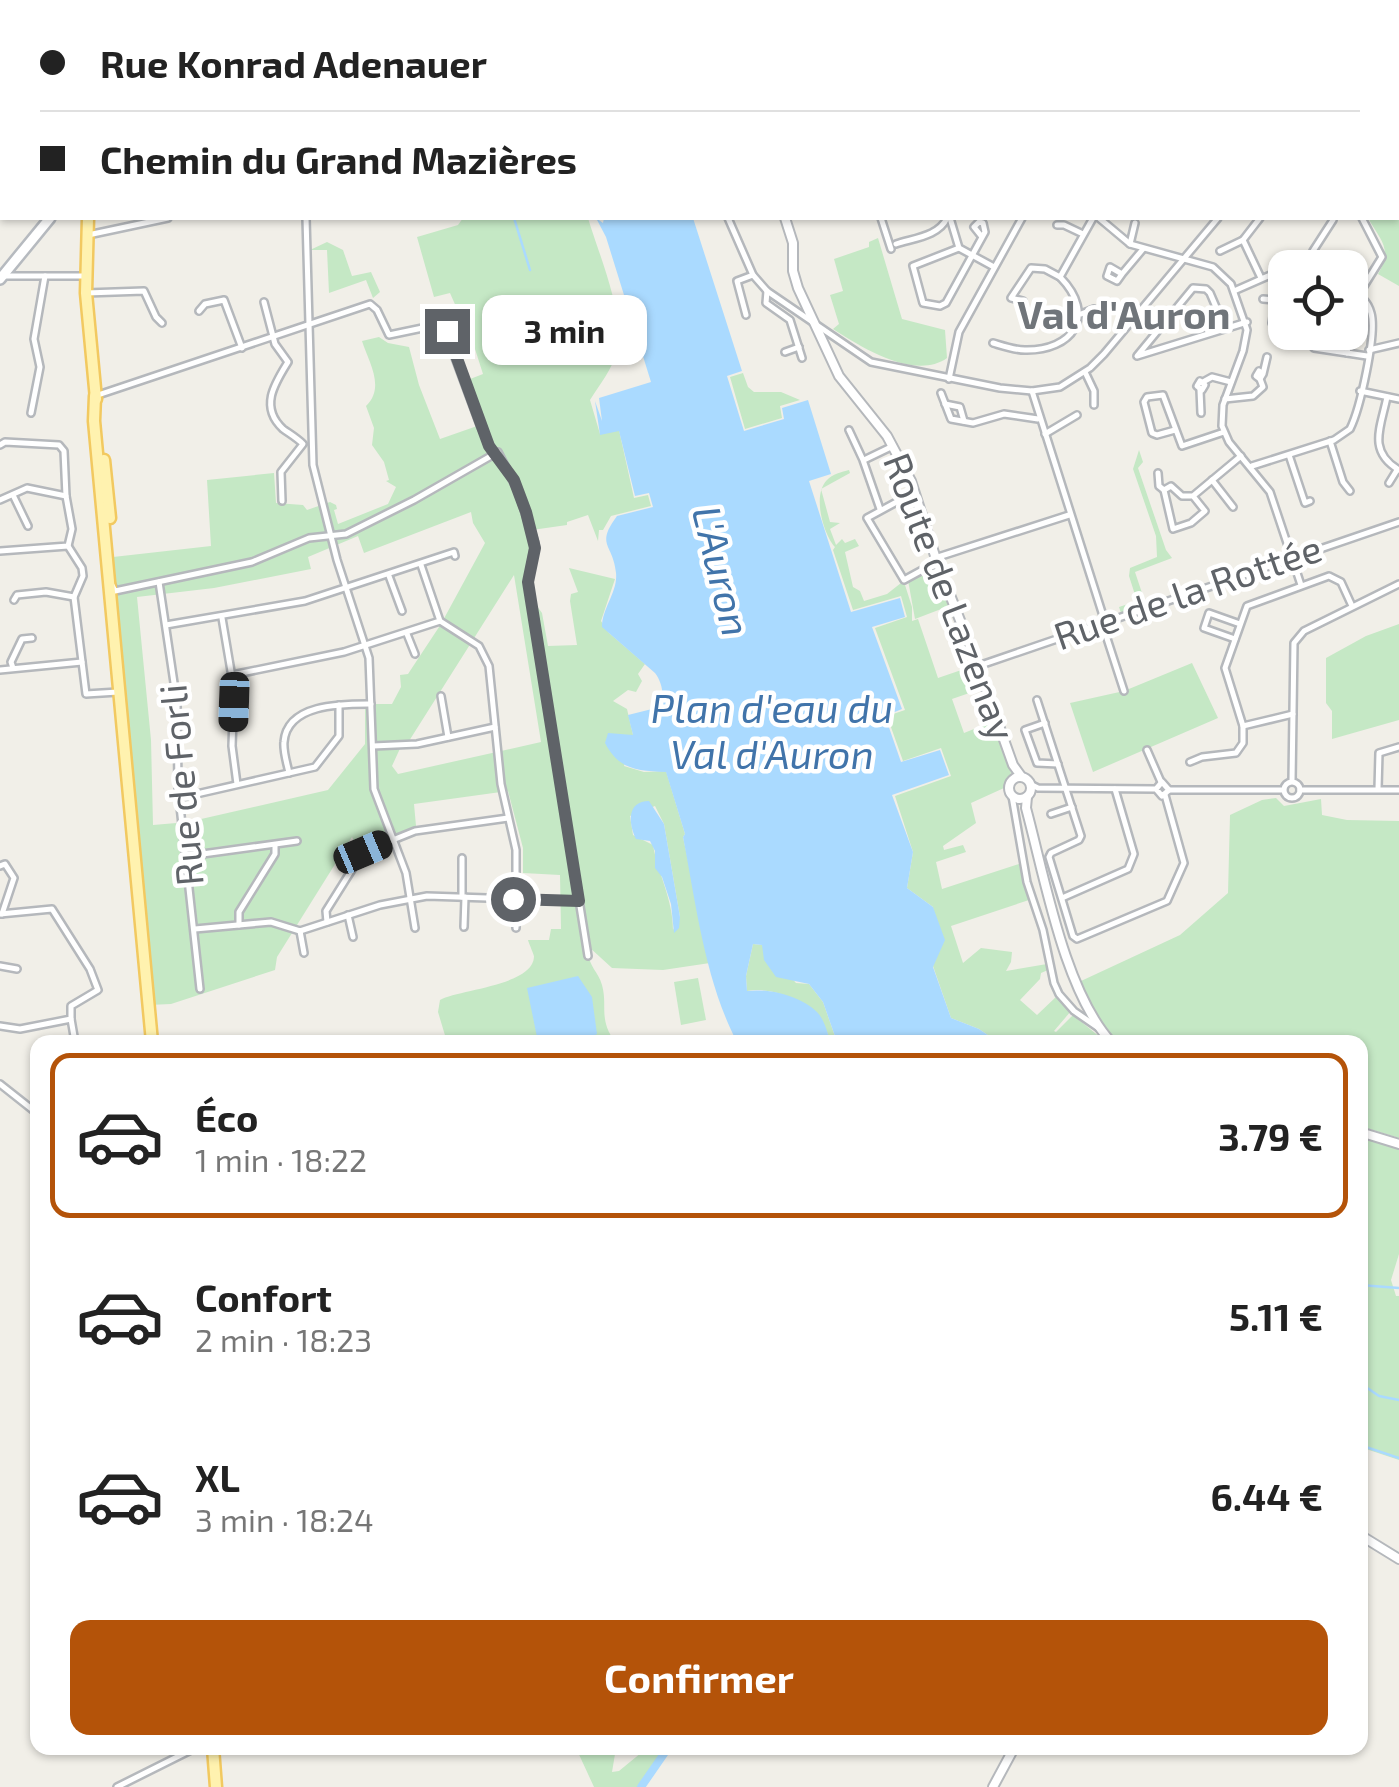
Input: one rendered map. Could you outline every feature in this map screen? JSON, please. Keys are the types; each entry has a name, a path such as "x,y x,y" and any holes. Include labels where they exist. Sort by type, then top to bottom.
{"main road":[{"path":"1,278 48,220"},
{"path":"88,220 86,293 94,417 105,497 151,1035"},
{"path":"214,1755 216,1787"}],"street":[{"path":"87,235 158,220"},
{"path":"306,220 315,478 371,666 374,789 406,873 415,928"},
{"path":"729,220 753,275 767,290 871,362 1032,391 1060,387 1085,372 1216,220"},
{"name":"Route de Lazenay","path":"787,220 793,243 793,271 800,292 840,376 893,446 915,492 936,560 1017,778 1026,792"},
{"path":"883,220 894,246 936,231 947,220"},
{"path":"949,220 959,248 994,267"},
{"path":"949,379 959,332 1021,220"},
{"path":"1060,278 1094,220"},
{"path":"1099,220 1130,244 1214,267 1228,278 1246,322 1245,344 1222,411 1224,432 1270,492 1301,586"},
{"path":"1220,252 1243,240 1258,220"},
{"path":"1314,250 1332,220"},
{"path":"1363,220 1382,256 1368,278"},
{"path":"1130,244 1135,223"},
{"path":"1057,225 1083,234"},
{"path":"959,248 912,266 923,303 946,303 982,238"},
{"path":"1243,240 1261,278"},
{"path":"1122,274 1144,250"},
{"path":"1023,300 1011,298 1031,268 1038,266 1074,291 1081,314"},
{"path":"746,315 737,282 753,275"},
{"path":"32,414 40,367 34,339 45,276"},
{"path":"1,278 86,276"},
{"path":"1234,290 1268,276"},
{"path":"1225,328 1210,294 1193,288 1137,356 1246,322"},
{"path":"767,290 766,303 790,320 802,358"},
{"path":"86,293 144,291 162,323"},
{"path":"1264,299 1268,299"},
{"path":"199,311 205,304 224,300 242,348"},
{"path":"264,302 273,338 288,362 274,382 272,410 281,426 303,445"},
{"path":"95,396 370,304 390,335 437,325 444,328 494,454"},
{"path":"1252,466 1330,442 1350,430 1373,319 1368,306"},
{"path":"993,344 1024,350 1044,348 1068,334 1081,314 1094,309"},
{"path":"1328,350 1368,353 1399,343"},
{"path":"785,352 799,348"},
{"path":"1225,399 1253,396 1262,387 1267,356"},
{"path":"1085,372 1092,383 1094,405"},
{"path":"1193,374 1200,385 1201,413"},
{"path":"1200,385 1212,377 1231,382"},
{"path":"1032,391 1124,691"},
{"path":"1360,391 1399,399"},
{"path":"942,393 951,419 973,423 1004,414 1039,418"},
{"path":"1175,430 1152,433 1146,397 1163,394 1182,446 1224,432"},
{"path":"1388,397 1378,444 1382,456 1398,470 1389,483"},
{"path":"945,404 960,407 964,422"},
{"path":"1044,434 1077,415"},
{"path":"849,430 880,509"},
{"path":"1330,442 1343,482 1350,491"},
{"path":"0,444 60,445 64,452 72,529 68,546 82,568 74,597 86,694 120,692"},
{"path":"282,501 281,472 303,445 312,444"},
{"path":"863,460 893,446"},
{"path":"113,586 159,582 259,560 309,538 362,527 498,452 524,506 534,543 528,582 588,956"},
{"path":"1289,455 1305,503 1310,501"},
{"path":"1164,490 1170,486 1182,496 1193,496 1241,456"},
{"path":"1158,472 1172,528 1190,524 1205,511 1193,496"},
{"path":"1212,480 1234,507"},
{"path":"0,500 28,488 66,496"},
{"path":"915,492 867,518 904,580 936,560 1070,515"},
{"path":"13,495 28,526"},
{"name":"Rue de la Rottée","path":"978,666 1399,522"},
{"path":"0,552 68,546"},
{"path":"165,626 222,618 346,590 454,552 456,556"},
{"path":"421,565 440,621 475,643 488,660 502,788 516,850 516,928"},
{"path":"389,576 402,611"},
{"path":"1190,762 1202,756 1236,753 1242,743 1243,718 1225,675 1247,606 1336,577 1352,606"},
{"name":"Rue de Forli","path":"159,582 179,724 179,798 200,989"},
{"path":"1399,584 1298,636 1293,651 1292,714 1292,782 1300,790 1399,790"},
{"path":"14,600 17,595 46,592 74,597"},
{"path":"1234,638 1204,628 1209,614 1240,624"},
{"path":"222,618 232,676 232,746 237,785"},
{"path":"232,676 366,645 440,621"},
{"path":"407,633 415,654"},
{"path":"13,669 11,662 22,639 32,638"},
{"path":"0,670 83,662"},
{"path":"442,696 448,737"},
{"path":"1037,700 1081,839 1049,857 1077,939 1168,900 1184,863 1167,784 1161,782 1148,750"},
{"path":"289,773 284,741 291,723 305,713 339,705 372,704"},
{"path":"179,798 314,766 338,738 339,705"},
{"path":"1243,726 1292,714"},
{"path":"1045,723 1025,730 1037,763 1059,764"},
{"path":"373,746 415,745 495,727"},
{"path":"1378,790 1379,753 1399,747"},
{"path":"1017,778 1008,787 1026,792 1067,788 1156,789"},
{"path":"1156,789 1161,782"},
{"path":"1292,782 1287,783 1286,796 1292,798 1300,790"},
{"path":"1062,898 1128,869 1132,862 1134,854 1115,789"},
{"path":"1156,789 1159,795 1284,790"},
{"path":"1026,792 1026,808 1084,1014"},
{"path":"1026,792 1026,882 1043,930 1054,983 1058,994 1105,1035"},
{"path":"1051,814 1072,807"},
{"path":"327,922 326,910 361,854 418,830 508,818"},
{"path":"188,856 297,842"},
{"path":"239,925 239,912 275,854 275,844"},
{"path":"462,858 464,927"},
{"path":"0,866 5,864 14,878 1,914 52,910 90,969 98,991 71,1006 74,1035"},
{"path":"195,929 278,922 300,930 380,905 427,896 579,901"},
{"path":"348,915 353,937"},
{"path":"300,930 304,953"},
{"path":"0,966 18,969"},
{"path":"0,1026 20,1029 72,1019"},
{"path":"0,1084 30,1108"},
{"path":"1368,1134 1399,1144"},
{"path":"1368,1540 1399,1558"},
{"path":"116,1787 181,1755"},
{"path":"993,1787 1010,1755"}],"green space":[{"path":"462,220 589,220 614,303 617,351 590,400 600,434 619,430 634,498 648,495 651,506 611,516 603,530 599,530 598,541 588,515 567,525 532,530 534,602 542,613 548,646 577,645 570,601 571,594 578,592 569,568 615,579 601,621 645,664 638,674 642,681 636,692 628,690 613,701 627,709 633,735 624,766 644,772 666,771 685,834 710,963 663,970 612,968 589,947 591,963 602,985 605,1019 612,1035 445,1035 438,1012 440,1000 522,974 531,966 534,956 528,940 549,940 551,929 561,929 560,875 523,873 523,848 508,791 414,804 416,826 358,849 352,837 277,957 275,970 171,1004 149,1005 115,624 113,557 211,546 207,480 274,473 276,503 303,505 307,510 330,502 336,505 338,524 388,504 396,487 386,481 389,480 384,462 372,445 374,428 366,406 375,391 375,382 362,341 379,337 409,347 440,439 480,425 465,381 483,374 466,321 450,293 434,297 417,237 458,225","holes":["471,512 485,543 441,624 408,674 400,675 401,687 392,704 365,704 365,744 328,790 188,822 153,825 151,740 137,597 214,588 311,569 308,557 358,536 364,553","514,575 541,742 398,774 392,766 403,742 409,741","655,806 664,824 680,917 673,930 671,908 653,845 633,835 630,816"]},
{"path":"1369,220 1399,220 1399,286 1378,274 1385,258 1381,239"},
{"path":"878,238 902,319 945,330 947,358 920,366 904,364 833,329 839,324 830,295 843,291 834,259 869,247 869,242"},
{"path":"327,242 343,250 352,276 371,272 380,292 373,298 366,280 329,293 327,250 310,250"},
{"path":"743,373 754,392 781,392 800,400 780,406 782,418 745,429 730,377"},
{"path":"1139,450 1143,462 1138,468 1172,558 1135,572 1146,605 1121,613 1119,607 1137,601 1130,568 1157,557 1156,536 1133,469"},
{"path":"849,470 850,473 822,488 832,476"},
{"path":"821,491 830,522 840,523 830,529 836,545 842,539 845,543 855,539 859,546 845,552 853,587 860,591 864,601 887,594 901,583 905,585 912,621 918,619 938,678 973,666 981,689 952,699 964,733 994,721 1011,773 1004,788 971,803 976,823 943,846 944,850 963,845 966,852 936,862 942,889 1019,864 1020,869 1025,868 1032,899 951,926 963,963 981,948 1012,952 1006,971 1047,964 1048,970 1041,973 1020,1000 1037,1015 1057,996 1071,1011 1054,1031 1073,1015 1097,1035 988,1035 951,1018 933,966 933,907 907,888 913,852 895,796 951,776 941,748 903,761 887,716 905,710 875,628 907,617 901,596 853,610 835,547 824,526"},
{"path":"931,567 936,570 949,606 915,619 908,580"},
{"path":"1399,624 1399,720 1332,739 1332,711 1326,703 1326,658 1366,636"},
{"path":"1192,663 1218,718 1093,772 1070,703 1124,691"},
{"path":"1276,798 1284,806 1321,799 1322,815 1347,820 1399,821 1399,1138 1368,1128 1368,1035 1109,1035 1099,1024 1081,981 1180,935 1228,893 1230,815"},
{"path":"753,944 762,945 796,983 809,984 823,1002 835,1035 828,1035 819,1019 798,1002 773,992 747,991"},
{"path":"698,978 706,1020 681,1025 674,982"},
{"path":"1368,1134 1399,1144 1399,1254 1391,1280 1399,1296 1399,1460 1368,1450"},
{"path":"579,1755 615,1755 612,1772 638,1755 666,1755 644,1787 594,1787"}],"water":[{"name":"Plan d'eau du Val d'Auron","path":"597,220 694,220 742,371 727,376 744,431 784,419 782,408 808,400 831,474 809,481 851,612 900,598 905,617 872,627 902,709 885,716 901,762 940,750 949,775 892,795 913,852 907,888 933,907 945,940 933,967 951,1018 988,1035 835,1035 823,1002 809,984 776,977 764,960 762,945 753,944 747,991 784,994 810,1006 822,1018 828,1035 734,1035 709,968 685,834 666,772 623,764 605,743 608,733 633,735 628,715 660,707 662,694 655,673 602,627 616,580 607,533 617,516 653,507 649,493 635,496 619,431 600,435 595,401 602,421 599,398 651,382 606,237"},
{"path":"649,801 664,824 680,917 674,933 671,904 655,868 655,851 650,841 636,839 632,826 633,809"},
{"path":"578,976 592,997 597,1034 537,1035 527,988"}],"waterway":[{"path":"515,220 530,270"},
{"path":"1368,1286 1399,1288"},
{"path":"1368,1388 1379,1396 1399,1400"},
{"path":"1368,1448 1399,1458"},
{"path":"641,1787 663,1755"}],"district":[{"name":"Val d'Auron","path":"1124,315"}],"route":[{"path":"447,331 489,446 514,480 534,543 528,582 579,901 513,899"}],"water label":[{"name":"L'Auron","path":"721,571"}]}
